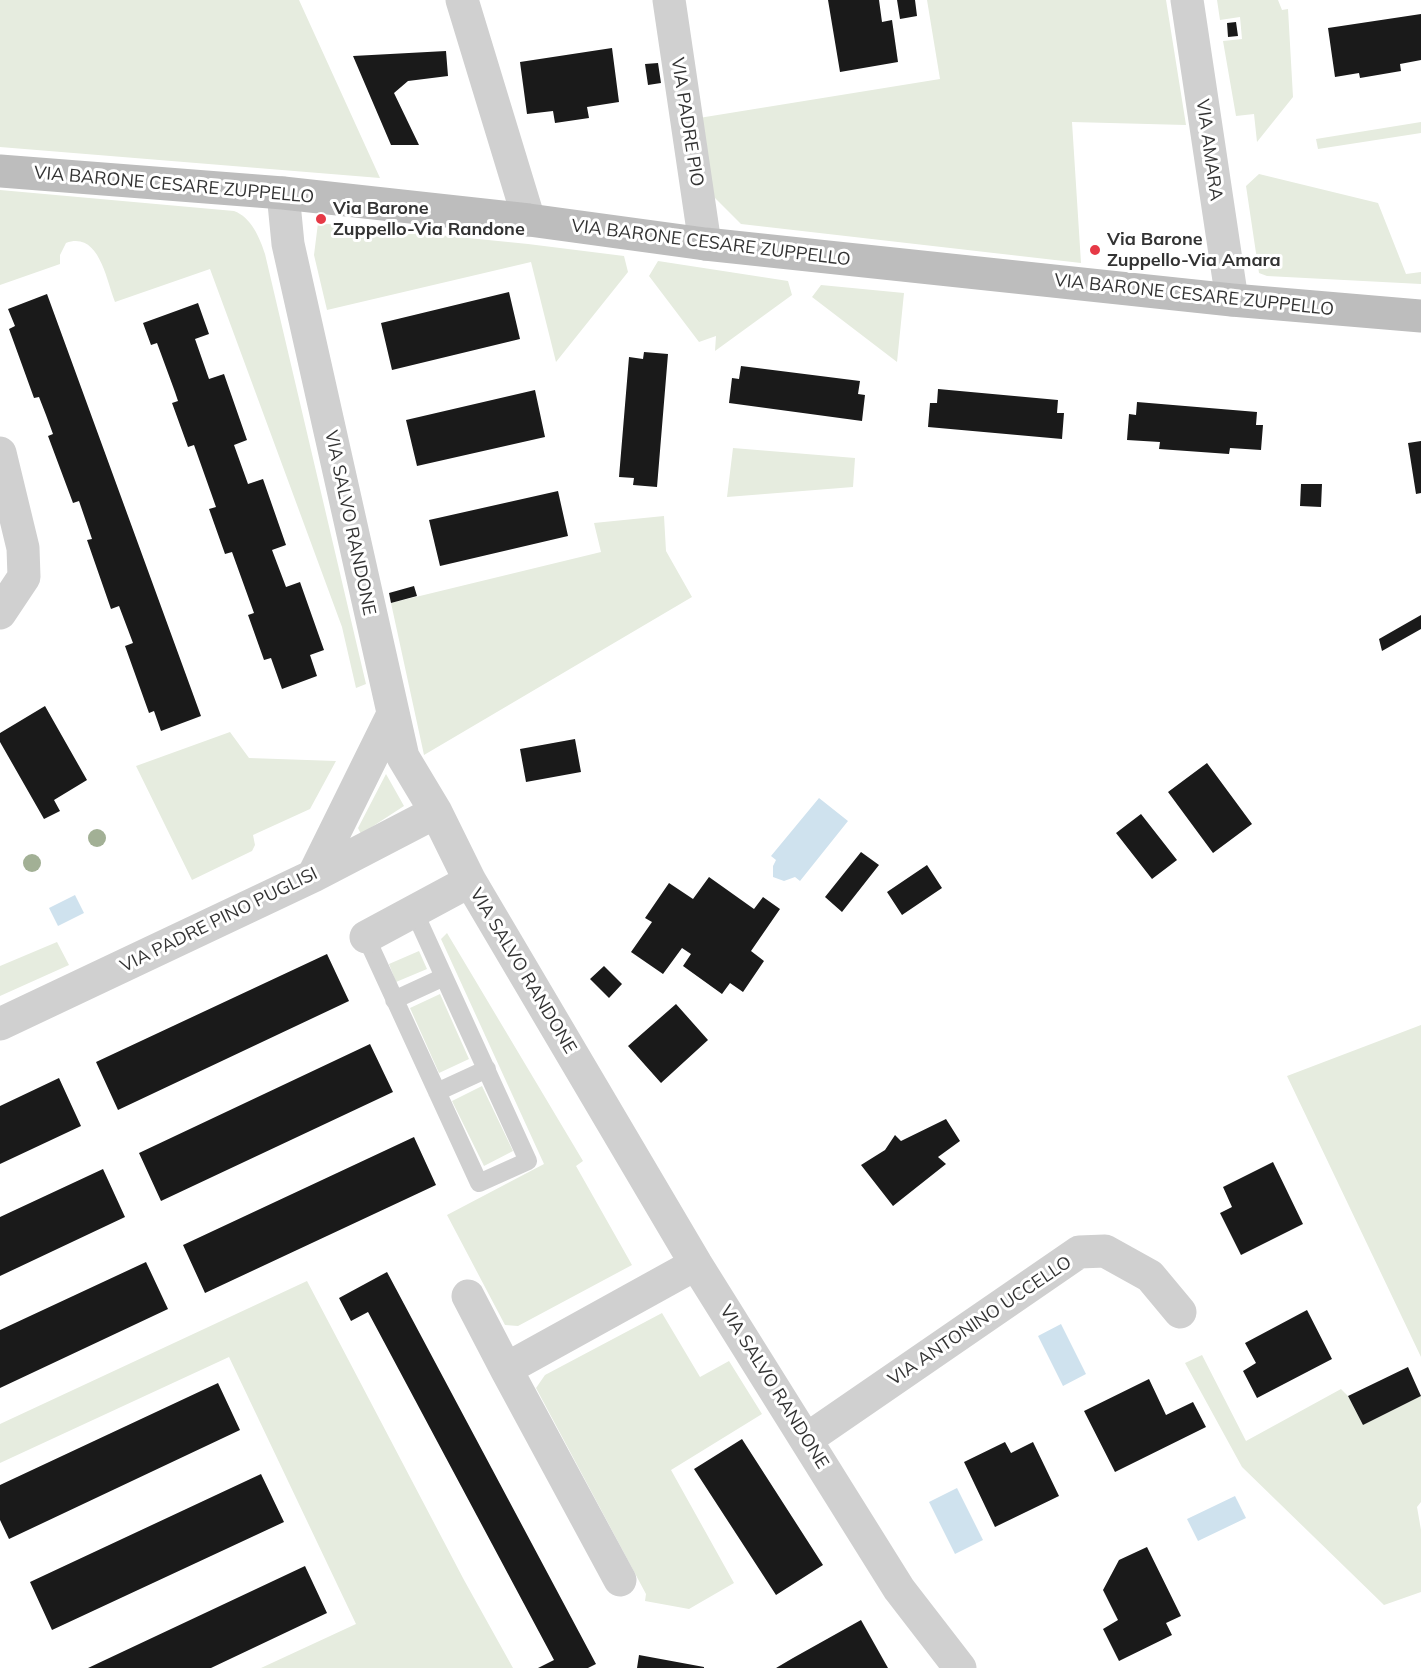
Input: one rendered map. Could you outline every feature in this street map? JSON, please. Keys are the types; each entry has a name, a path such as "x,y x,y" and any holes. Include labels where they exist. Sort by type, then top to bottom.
{"main road":[{"name":"VIA BARONE CESARE ZUPPELLO","path":"0,171 283,193 530,220 705,244 1232,300 1421,315"}],"street":[{"path":"462,0 530,220"},
{"name":"VIA PADRE PIO","path":"669,0 705,244"},
{"name":"VIA AMARA","path":"1187,0 1232,300"},
{"name":"VIA SALVO RANDONE","path":"283,193 288,244 403,757 436,812 470,880 696,1264 899,1589 960,1668"},
{"path":"0,453 23,548 24,577 0,613"},
{"path":"313,876 392,716"},
{"name":"VIA PADRE PINO PUGLISI","path":"0,1024 313,876 436,812"},
{"path":"366,938 470,880"},
{"name":"VIA ANTONINO UCCELLO","path":"807,1439 1079,1252 1105,1251 1150,1276 1180,1312"},
{"path":"506,1369 696,1264"},
{"path":"468,1296 620,1580"}],"lane":[{"path":"366,938 479,1183 528,1161 414,911"},
{"path":"394,1000 444,977"},
{"path":"437,1092 486,1069"}],"shaded area":[{"path":"0,0 299,0 380,178 0,147"},
{"path":"927,0 1166,0 1186,125 1072,122 1081,263 741,224 712,195 699,118 940,79"},
{"path":"1217,0 1278,0 1282,10 1288,9 1293,97 1257,142 1254,114 1236,116 1223,41 1242,39 1240,17 1220,20"},
{"path":"1421,122 1421,133 1318,149 1316,139"},
{"path":"1259,174 1378,203 1406,274 1421,272 1421,284 1267,276 1259,273 1246,186"},
{"path":"0,190 234,211 250,223 265,254 366,684 356,688 342,627 210,269 115,302 100,259 94,250 77,241 66,243 60,255 60,264 0,285"},
{"path":"318,223 624,256 628,272 556,362 531,262 327,310 314,255"},
{"path":"658,261 788,281 792,295 715,351 716,336 699,342 649,276"},
{"path":"821,285 904,293 897,362 812,297"},
{"path":"733,448 855,458 853,487 727,497"},
{"path":"664,516 666,551 692,597 424,755 391,603 601,552 594,523"},
{"path":"230,732 249,758 336,761 310,809 253,835 255,845 252,851 192,880 136,766"},
{"path":"386,774 404,806 361,834 358,828"},
{"path":"447,933 583,1161 576,1166 632,1265 518,1326 505,1325 447,1215 544,1164 441,939"},
{"path":"57,942 69,965 0,996 0,966"},
{"path":"419,951 427,969 396,982 389,964"},
{"path":"440,994 469,1059 439,1073 410,1008"},
{"path":"1421,1025 1421,1357 1287,1076"},
{"path":"482,1086 513,1151 484,1166 452,1101"},
{"path":"307,1281 464,1580 513,1668 261,1668 356,1624 229,1357 0,1463 0,1424"},
{"path":"662,1313 700,1377 729,1361 762,1414 671,1470 734,1583 689,1609 645,1601 646,1594 536,1388 545,1375"},
{"path":"1202,1355 1246,1441 1341,1389 1348,1396 1363,1425 1421,1396 1421,1502 1417,1507 1421,1530 1421,1592 1384,1605 1242,1467 1185,1363"}],"water":[{"path":"819,798 848,821 800,881 795,877 784,881 773,877 773,866 776,860 771,856"},
{"path":"75,895 84,913 58,926 49,908"},
{"path":"1061,1324 1086,1374 1063,1386 1038,1336"},
{"path":"957,1488 983,1540 955,1554 929,1502"},
{"path":"1235,1496 1246,1518 1198,1541 1187,1519"}],"building":[{"path":"828,0 879,0 882,22 892,20 898,62 840,72"},
{"path":"897,0 915,0 917,16 900,19"},
{"path":"1421,14 1421,60 1400,64 1401,71 1360,78 1359,73 1335,77 1328,28"},
{"path":"1236,22 1238,36 1228,37 1227,23"},
{"path":"612,48 619,102 587,107 589,118 555,123 553,111 527,114 520,62"},
{"path":"446,51 448,76 408,81 394,93 419,145 391,145 353,56"},
{"path":"658,63 661,83 648,85 645,64"},
{"path":"509,292 520,339 392,370 381,323"},
{"path":"47,294 201,716 161,731 154,711 149,713 125,646 133,643 119,606 111,609 87,540 92,539 79,501 73,503 48,436 53,434 39,397 34,398 9,329 15,326 8,309"},
{"path":"198,303 209,334 195,339 209,379 224,374 247,440 234,445 248,484 263,479 286,545 272,550 286,587 300,582 324,650 310,655 317,676 282,689 271,658 264,660 248,615 254,613 232,552 225,554 209,509 216,507 194,445 188,447 172,403 178,401 175,392 157,343 151,345 143,323"},
{"path":"644,352 668,354 657,487 633,485 634,478 619,477 629,357 643,359"},
{"path":"741,366 860,381 858,394 865,395 862,421 729,403 732,378 739,379"},
{"path":"938,389 1058,400 1057,413 1064,413 1062,439 928,427 930,403 937,403"},
{"path":"535,390 545,437 417,466 406,420"},
{"path":"1137,402 1257,412 1256,425 1263,425 1261,450 1230,448 1229,454 1159,449 1160,442 1127,440 1129,414 1136,415"},
{"path":"1421,441 1421,493 1416,494 1408,443"},
{"path":"1301,484 1322,484 1321,507 1300,506"},
{"path":"558,491 568,536 440,566 429,520"},
{"path":"414,586 417,596 391,603 389,593"},
{"path":"1421,615 1421,629 1382,651 1379,639"},
{"path":"45,706 87,780 54,800 60,811 44,819 0,742 0,733"},
{"path":"575,739 581,772 526,782 520,749"},
{"path":"1207,763 1252,824 1213,853 1168,792"},
{"path":"1141,814 1177,860 1152,879 1116,833"},
{"path":"861,852 879,865 842,912 825,897"},
{"path":"927,865 942,888 902,915 887,892"},
{"path":"709,877 754,909 763,897 780,909 751,951 764,961 743,992 730,983 722,994 683,966 691,954 682,948 663,974 631,952 652,922 645,918 669,883 693,899"},
{"path":"327,954 349,1001 118,1110 96,1062"},
{"path":"604,966 622,984 609,998 590,979"},
{"path":"676,1004 708,1040 661,1083 628,1046"},
{"path":"370,1044 393,1092 161,1201 139,1153"},
{"path":"59,1078 81,1126 0,1164 0,1106"},
{"path":"946,1119 960,1141 938,1157 946,1164 893,1206 861,1165 885,1150 895,1135 901,1141"},
{"path":"414,1137 436,1185 205,1293 183,1245"},
{"path":"1273,1162 1303,1224 1241,1255 1220,1213 1232,1207 1223,1187"},
{"path":"103,1169 125,1217 0,1276 0,1217"},
{"path":"146,1262 168,1309 0,1388 0,1330"},
{"path":"387,1272 596,1664 588,1668 538,1668 554,1660 368,1312 351,1321 339,1298"},
{"path":"1307,1310 1332,1359 1257,1398 1243,1371 1256,1363 1245,1343"},
{"path":"1408,1367 1421,1396 1363,1425 1348,1396"},
{"path":"1149,1379 1166,1415 1193,1402 1206,1427 1115,1472 1084,1411"},
{"path":"218,1383 240,1430 9,1539 0,1520 0,1485"},
{"path":"742,1439 823,1565 776,1595 694,1469"},
{"path":"1005,1442 1011,1453 1033,1442 1059,1496 995,1527 964,1462"},
{"path":"261,1474 284,1522 52,1630 30,1582"},
{"path":"1147,1547 1181,1616 1166,1623 1172,1635 1119,1661 1103,1629 1118,1620 1103,1590 1119,1560"},
{"path":"305,1566 327,1613 211,1668 88,1668"},
{"path":"861,1620 888,1668 776,1668 793,1658"},
{"path":"639,1655 704,1667 704,1668 637,1668"}],"place":[{"name":"Via Barone Zuppello-Via Randone","path":"321,219"},
{"name":"Via Barone Zuppello-Via Amara","path":"1095,250"}]}
